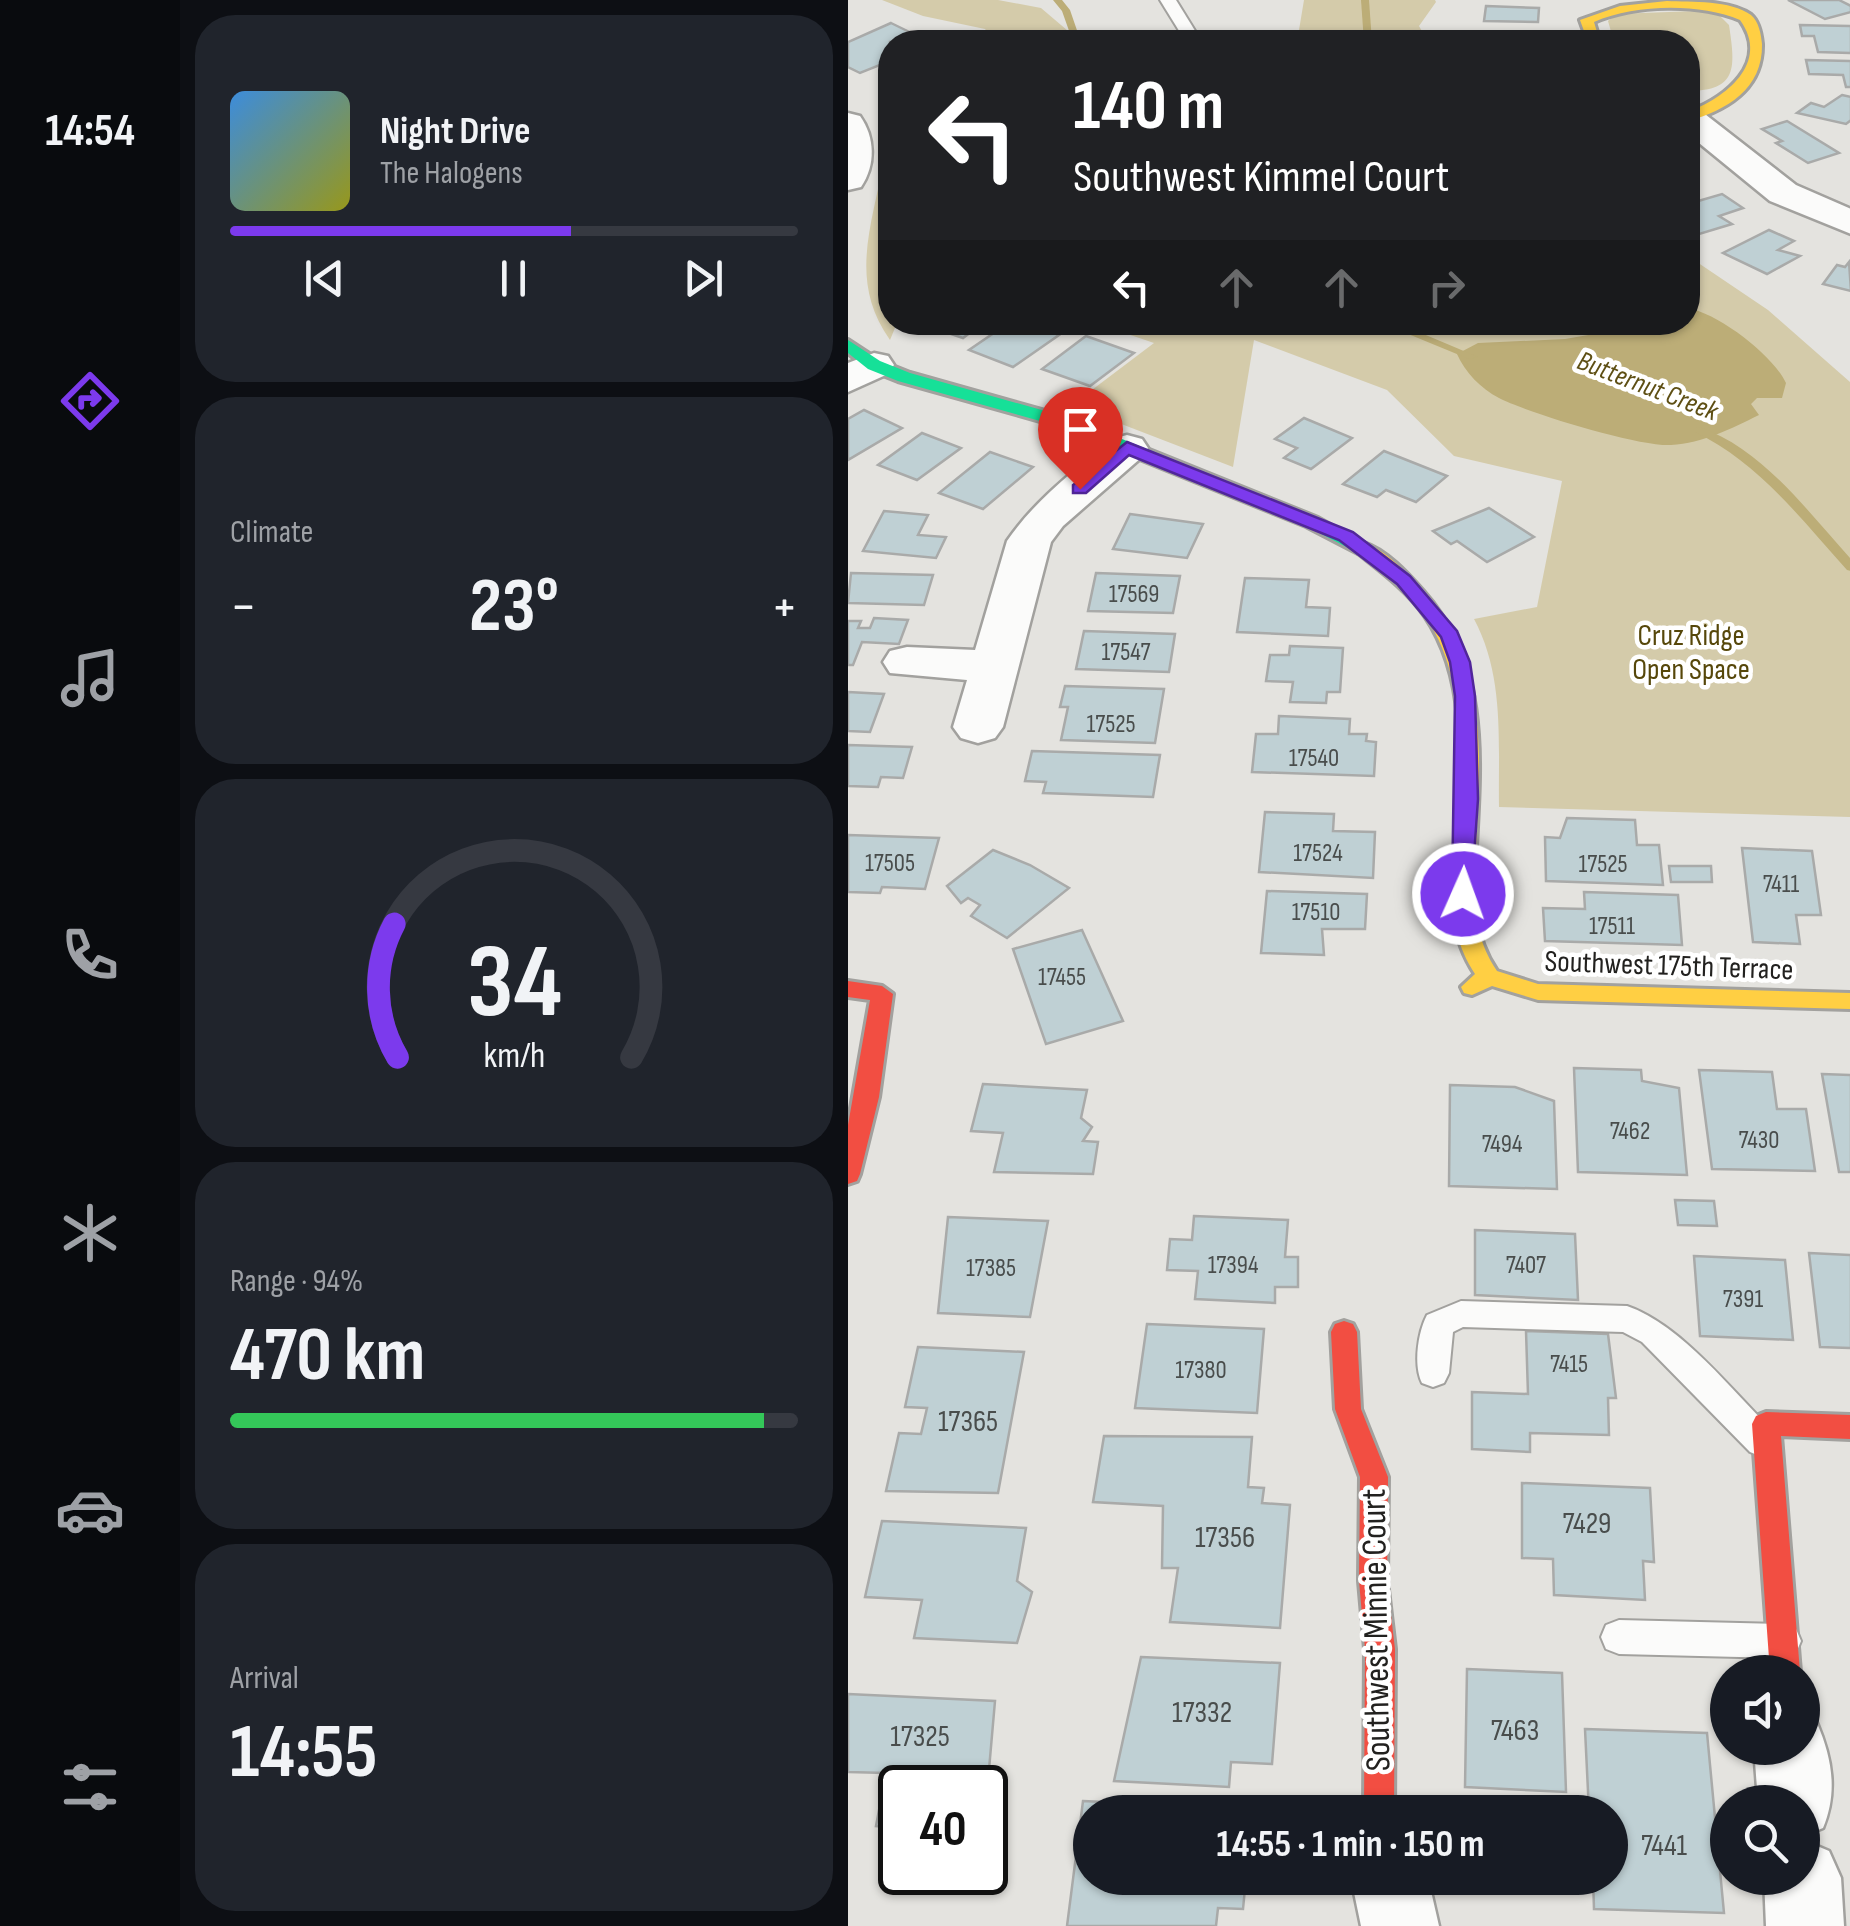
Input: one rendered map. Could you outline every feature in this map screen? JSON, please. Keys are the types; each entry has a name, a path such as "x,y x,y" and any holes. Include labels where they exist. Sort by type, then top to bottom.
{"street":[{"path":"1590,30 1587,20 1591,13 1614,4 1692,2 1716,5 1745,16 1752,24 1757,54 1752,79 1744,90 1700,112"},
{"path":"848,123 856,149 848,179"},
{"path":"1700,127 1783,193 1850,223"},
{"path":"857,364 1064,422 1127,448 1047,517 1029,541 978,728"},
{"name":"Southwest 175th Terrace","path":"1127,448 1346,536 1404,580 1450,636 1460,662 1465,696 1467,799 1461,932 1480,982 1538,992 1850,1001"},
{"path":"908,662 995,666"},
{"path":"848,989 882,994 868,1097 848,1174"},
{"name":"Southwest Minnie Court","path":"1344,1332 1348,1408 1374,1477 1373,1581 1380,1649 1379,1795"},
{"path":"1784,1655 1766,1424 1850,1427"},
{"path":"1394,1895 1400,1926"},
{"path":"1803,1895 1806,1926"}],"lane":[{"path":"1168,0 1187,30"},
{"path":"1433,1373 1438,1324 1461,1314 1628,1319 1653,1333 1767,1447"},
{"path":"1619,1637 1768,1655"}],"green space":[{"path":"882,0 998,0 1041,8 1067,30 986,30 923,16"},
{"path":"1304,0 1436,2 1419,26 1421,30 1299,30"},
{"path":"1696,11 1719,15 1729,25 1730,73 1717,86 1700,90 1700,30 1611,30 1608,21 1615,14"},
{"path":"878,190 878,320 867,274"},
{"name":"Cruz Ridge Open Space","path":"1700,264 1768,310 1850,382 1850,817 1499,807 1495,687 1484,641 1474,619 1537,607 1562,481 1454,456 1387,390 1254,340 1233,467 1072,405 1154,343 1130,335 1700,335"}],"water":[{"path":"1700,312 1744,337 1770,360 1786,383 1782,398 1757,398 1751,404 1759,415 1694,441 1656,444 1584,428 1499,398 1469,373 1457,354 1478,343 1588,335 1700,335"}],"building":[{"path":"1788,0 1839,0 1851,6 1851,12 1825,19"},
{"path":"1486,6 1539,8 1538,22 1484,21"},
{"path":"891,23 905,30 878,30 878,66 860,73 848,67 848,42"},
{"path":"1800,25 1851,26 1851,53 1818,52 1814,36 1802,36"},
{"path":"1806,60 1851,61 1851,87 1846,87 1843,75 1809,74"},
{"path":"1842,95 1851,97 1851,120 1846,124 1797,113 1811,103 1824,107"},
{"path":"1787,121 1839,153 1808,163 1762,129"},
{"path":"1722,194 1743,208 1719,216 1732,224 1700,234 1700,200"},
{"path":"1769,230 1794,241 1778,250 1800,256 1767,274 1723,253"},
{"path":"1849,262 1851,291 1823,284 1837,265 1845,267"},
{"path":"991,335 1059,335 1013,367 969,350"},
{"path":"1086,336 1134,353 1090,386 1042,369"},
{"path":"864,410 902,428 848,460 848,419"},
{"path":"1304,418 1352,438 1311,469 1284,458 1297,448 1275,439"},
{"path":"922,433 961,448 917,480 878,465"},
{"path":"1384,451 1447,476 1416,502 1386,490 1377,497 1343,484"},
{"path":"990,452 1033,467 983,509 939,493"},
{"path":"1489,508 1534,537 1487,562 1457,541 1451,544 1433,531"},
{"path":"884,511 928,515 918,535 946,537 936,558 863,551"},
{"path":"1130,514 1203,524 1187,558 1113,549"},
{"path":"851,573 933,575 924,605 848,603"},
{"path":"1096,573 1180,576 1173,613 1088,611"},
{"path":"1245,578 1309,580 1306,607 1330,608 1328,636 1237,632"},
{"path":"874,618 908,620 899,644 862,642 853,665 848,665 848,621 861,621 858,628 870,628"},
{"path":"1084,631 1175,634 1169,672 1076,669"},
{"path":"1290,646 1343,648 1340,692 1327,692 1326,703 1290,702 1293,682 1266,681 1270,655 1289,655"},
{"path":"1065,686 1164,689 1155,743 1061,740 1068,707 1060,707"},
{"path":"848,692 884,694 870,732 848,731"},
{"path":"1279,716 1350,719 1349,734 1367,734 1366,741 1376,742 1374,776 1252,772 1256,734 1278,734"},
{"path":"848,745 912,747 903,778 881,777 878,787 848,786"},
{"path":"1032,751 1160,755 1153,797 1043,793 1046,782 1025,781"},
{"path":"1265,812 1334,814 1333,831 1375,832 1373,878 1259,872"},
{"path":"1567,818 1635,820 1637,845 1659,845 1663,885 1546,881 1545,837 1560,838"},
{"path":"848,835 939,838 925,889 882,887 880,893 848,892"},
{"path":"1742,848 1812,851 1821,915 1796,915 1800,944 1753,942"},
{"path":"993,850 1030,865 1069,888 1007,938 971,916 980,905 968,898 961,903 947,886"},
{"path":"1669,866 1711,866 1712,882 1671,882"},
{"path":"1267,891 1367,894 1365,929 1322,929 1324,955 1261,953"},
{"path":"1584,892 1678,895 1682,945 1545,941 1543,908 1585,909"},
{"path":"1082,930 1123,1021 1046,1044 1013,949"},
{"path":"1574,1068 1641,1070 1642,1081 1679,1088 1687,1175 1578,1172"},
{"path":"1699,1070 1772,1072 1777,1109 1806,1109 1815,1171 1712,1169"},
{"path":"1822,1074 1851,1075 1851,1172 1839,1172"},
{"path":"983,1084 1087,1090 1081,1118 1092,1127 1083,1141 1098,1142 1093,1174 994,1172 1003,1133 971,1131"},
{"path":"1450,1085 1515,1087 1554,1101 1557,1189 1449,1186"},
{"path":"1675,1200 1714,1201 1717,1226 1678,1225"},
{"path":"1194,1216 1288,1220 1285,1257 1298,1257 1298,1287 1275,1287 1275,1303 1195,1299 1198,1271 1167,1270 1170,1239 1192,1240"},
{"path":"948,1217 1048,1221 1030,1317 938,1313"},
{"path":"1475,1230 1575,1234 1578,1300 1475,1295"},
{"path":"1809,1253 1851,1255 1851,1348 1820,1347"},
{"path":"1694,1256 1785,1260 1793,1340 1700,1336"},
{"path":"1147,1324 1264,1329 1257,1413 1135,1408"},
{"path":"1526,1331 1608,1334 1616,1398 1608,1398 1609,1435 1530,1433 1530,1452 1472,1449 1472,1392 1528,1394"},
{"path":"918,1347 1024,1352 998,1493 886,1491 899,1433 921,1434 927,1408 905,1407"},
{"path":"1104,1436 1252,1437 1248,1487 1264,1488 1262,1503 1290,1505 1280,1628 1170,1622 1178,1568 1162,1568 1163,1506 1093,1502"},
{"path":"1522,1483 1650,1488 1654,1562 1643,1561 1645,1600 1554,1595 1553,1559 1522,1558"},
{"path":"882,1521 1026,1528 1017,1581 1032,1592 1017,1643 914,1638 922,1600 865,1597"},
{"path":"1141,1657 1280,1663 1272,1764 1231,1762 1229,1787 1114,1781"},
{"path":"1467,1669 1562,1673 1566,1792 1465,1787"},
{"path":"848,1694 995,1701 989,1765 878,1765 878,1773 848,1772"},
{"path":"1585,1729 1707,1733 1712,1785 1710,1895 1722,1895 1724,1913 1594,1909 1594,1895 1628,1895 1628,1795 1588,1795"},
{"path":"1073,1879 1073,1895 1244,1895 1243,1909 1218,1908 1216,1926 1067,1926"}],"waterway":[{"path":"1057,0 1066,10 1073,30"},
{"path":"1365,0 1367,30"},
{"name":"Butternut Creek","path":"1417,335 1473,357"},
{"name":"Butternut Creek","path":"1699,430 1719,439 1760,470 1851,567"}],"traffic: fast":[{"path":"848,345 874,365 904,377 1064,422 1312,522 1364,549"}],"traffic: slow":[{"path":"1590,30 1587,20 1643,7 1713,8 1745,17 1755,37 1751,73 1736,93 1700,112"},
{"path":"1364,549 1404,580 1432,613 1451,647 1463,683 1469,763 1464,918 1471,947 1489,977 1472,987"},
{"path":"1489,977 1538,992 1851,1001"}],"traffic: jam":[{"path":"848,989 882,994 867,1097 848,1174"},
{"path":"1344,1332 1348,1409 1374,1477 1373,1581 1380,1649 1379,1795"},
{"path":"1784,1655 1766,1424 1851,1427"}],"route":[{"path":"1080,489 1127,448 1346,536 1404,580 1450,636 1460,662 1465,696 1467,799 1463,894"}]}
